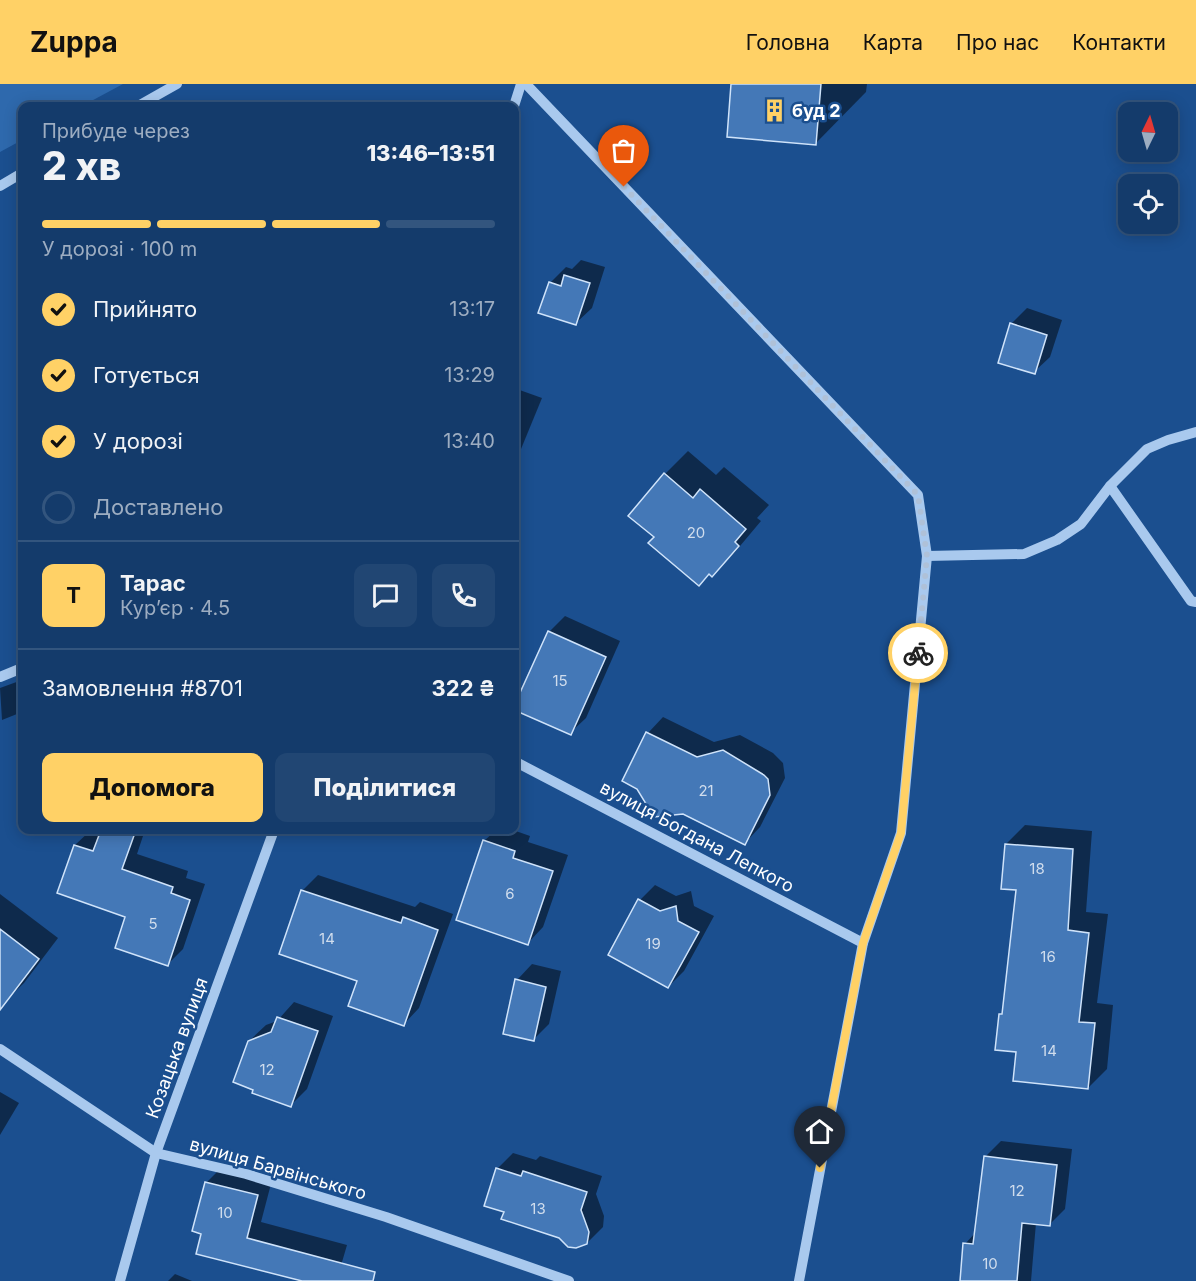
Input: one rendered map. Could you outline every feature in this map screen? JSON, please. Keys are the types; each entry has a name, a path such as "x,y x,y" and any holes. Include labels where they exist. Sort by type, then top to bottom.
{"street":[{"path":"145,102 177,84"},
{"path":"515,102 521,84"},
{"path":"526,84 918,495 927,556 901,833 863,943 799,1281"},
{"path":"0,186 18,175"},
{"path":"927,556 1024,555 1058,540 1081,524 1110,486 1147,449 1196,432"},
{"path":"1110,486 1191,601 1196,602"},
{"path":"0,677 18,670"},
{"name":"вулиця Богдана Лепкого","path":"519,764 863,943"},
{"name":"Козацька вулиця","path":"120,1281 156,1153 273,834"},
{"name":"вулиця Барвінського","path":"0,1048 156,1153 246,1174 386,1217 569,1281"}],"shaded area":[{"path":"0,84 123,84 89,102 18,102 18,142 0,152"}],"building":[{"name":"буд 2","path":"731,84 821,84 816,145 727,137"},
{"path":"564,275 590,283 576,325 538,313 549,282 561,286"},
{"path":"1010,323 1047,335 1035,374 998,363"},
{"path":"664,473 693,498 700,489 746,529 735,542 739,546 712,577 709,574 699,586 648,543 654,537 628,516"},
{"path":"548,631 606,657 571,735 519,712 519,695"},
{"path":"646,732 697,757 723,750 768,779 770,795 745,845 683,814 654,817 637,789 622,781"},
{"path":"99,834 135,834 122,869 173,887 171,893 190,900 168,966 115,948 125,917 57,893 74,845 93,851"},
{"path":"483,840 515,851 513,858 553,871 528,945 456,920"},
{"path":"1005,844 1073,849 1068,930 1089,933 1079,1022 1095,1023 1088,1089 1013,1081 1016,1052 995,1050 999,1014 1002,1014 1016,890 1001,889"},
{"path":"301,890 401,923 403,917 438,930 404,1026 348,1006 357,981 279,954"},
{"path":"638,899 660,911 676,906 678,921 699,932 668,988 608,955"},
{"path":"0,929 39,959 0,1010"},
{"path":"515,979 546,987 534,1041 503,1034"},
{"path":"277,1017 318,1031 291,1107 252,1093 253,1090 233,1082 248,1041 271,1032"},
{"path":"984,1156 1057,1165 1050,1226 1022,1223 1017,1281 960,1281 963,1243 973,1244"},
{"path":"496,1168 521,1176 523,1171 587,1192 581,1210 589,1232 587,1244 576,1248 568,1247 559,1238 501,1219 504,1212 484,1206"},
{"path":"205,1182 258,1195 247,1238 375,1272 373,1281 302,1281 196,1254 201,1234 192,1231"}],"way so far":[{"path":"624,187 918,495 927,556 918,653"}],"place":[{"name":"буд 2","path":"774,111"}],"route":[{"path":"820,1168 863,943 901,833 918,653"}]}
